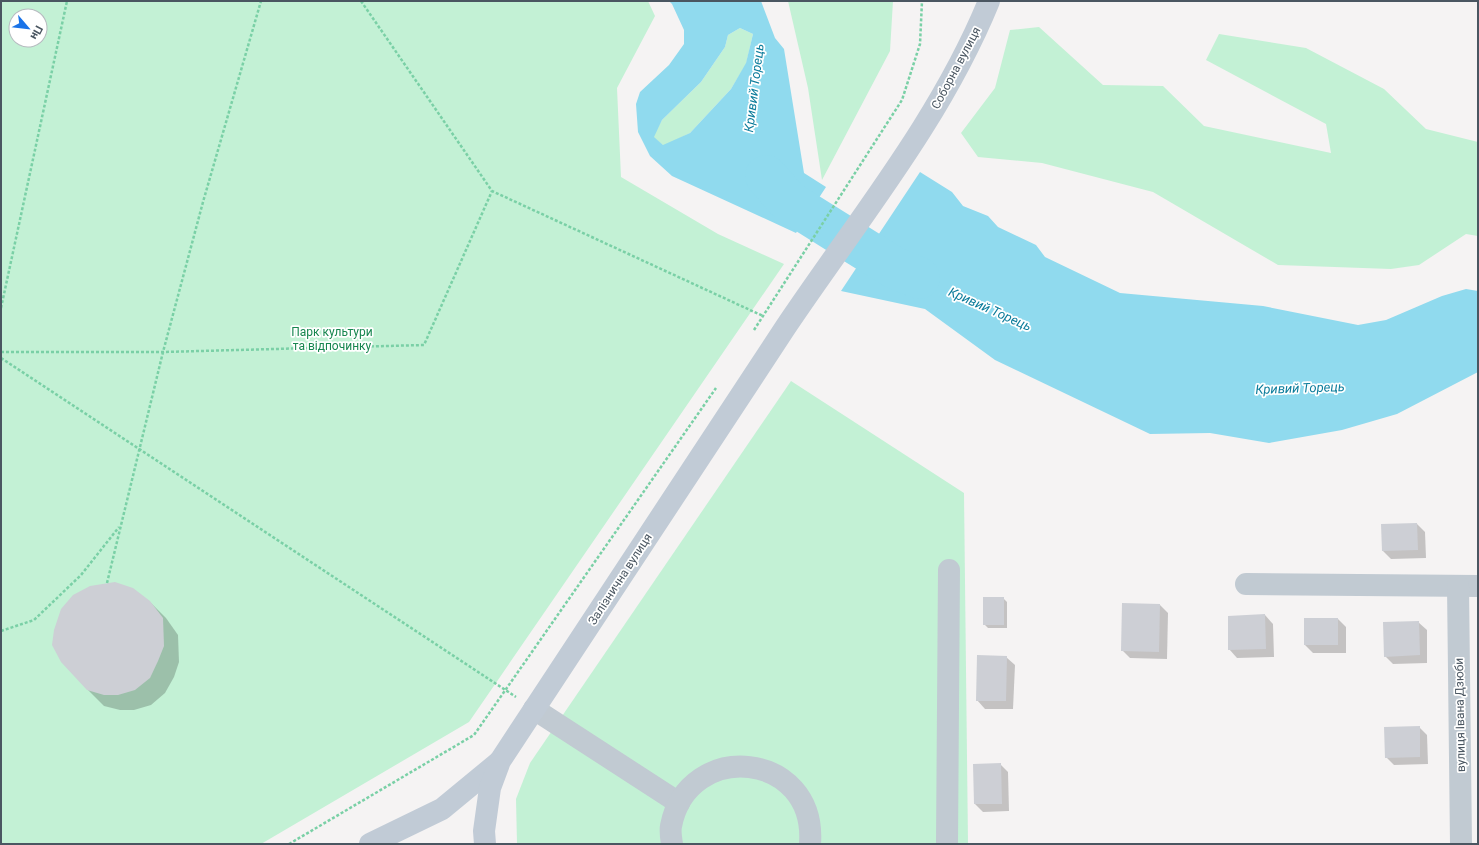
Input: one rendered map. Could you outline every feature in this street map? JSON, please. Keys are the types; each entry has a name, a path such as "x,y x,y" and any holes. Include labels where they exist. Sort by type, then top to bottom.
{"street":[{"name":"Соборна вулиця","path":"786,327 920,134 976,32 989,1"},
{"name":"Залізнична вулиця","path":"485,844 484,831 490,788 500,761 786,327"},
{"path":"947,844 949,570"},
{"path":"1246,584 1468,586"},
{"name":"вулиця Івана Дзюби","path":"1461,844 1468,586"},
{"path":"534,709 679,803"},
{"path":"370,844 442,809 500,761"},
{"path":"672,844 671,826 679,803 692,785 711,772 732,766 755,767 776,775 794,789 806,808 811,830 810,844"}],"path":[{"path":"1,308 68,1"},
{"path":"107,583 163,352 203,202 261,1"},
{"path":"361,1 492,191 763,316"},
{"path":"751,334 902,100 920,44 922,1"},
{"path":"1,352 163,352 424,345 492,191"},
{"path":"1,358 534,709"},
{"path":"289,844 474,735 719,383"},
{"path":"1,631 34,620 81,576 121,525"}],"green space":[{"name":"Парк культури та відпочинку","path":"1,1 648,1 655,16 617,88 621,177 718,234 784,264 469,722 261,844 1,844"},
{"path":"788,1 893,1 890,51 822,180 808,88"},
{"path":"1039,27 1103,85 1163,86 1204,126 1331,153 1326,124 1206,60 1219,34 1306,48 1384,89 1426,129 1478,142 1478,236 1466,234 1419,265 1391,269 1278,265 1153,192 1042,163 978,157 961,133 995,88 1010,30"},
{"path":"740,28 753,34 746,64 731,89 690,133 664,146 653,137 662,120 701,82 725,47 728,35"},
{"path":"791,381 964,493 968,844 517,844 516,799 530,763"}],"water":[{"path":"669,1 761,1 775,38 784,49 804,173 826,187 796,233 672,176 650,156 638,132 636,104 640,92 669,65 684,44 684,30 672,4","holes":["740,28 753,34 746,63 731,89 690,133 663,145 654,137 662,120 701,82 725,47 728,35"]},
{"path":"920,172 952,192 963,206 988,216 998,227 1036,245 1045,257 1120,293 1263,306 1358,325 1386,320 1442,296 1466,289 1478,291 1478,372 1397,414 1342,430 1269,443 1210,433 1150,434 995,360 925,309 841,291"}],"building":[{"path":"1417,523 1418,550 1382,551 1381,524"},
{"path":"115,582 133,588 150,601 163,618 164,646 150,678 135,690 118,695 104,695 87,690 61,662 52,645 54,630 61,609 73,595 90,586"},
{"path":"983,597 1004,597 1004,625 983,625"},
{"path":"1122,603 1160,604 1159,652 1121,651"},
{"path":"1265,614 1266,649 1228,650 1228,616"},
{"path":"1304,618 1338,618 1338,645 1304,645"},
{"path":"1419,621 1420,655 1384,657 1383,622"},
{"path":"977,655 1007,656 1006,701 976,701"},
{"path":"1420,726 1420,757 1385,758 1384,727"},
{"path":"1001,763 1002,804 974,804 973,764"}],"waterway":[{"name":"Кривий Торець","path":"766,176 789,202 893,267 919,278"}]}
